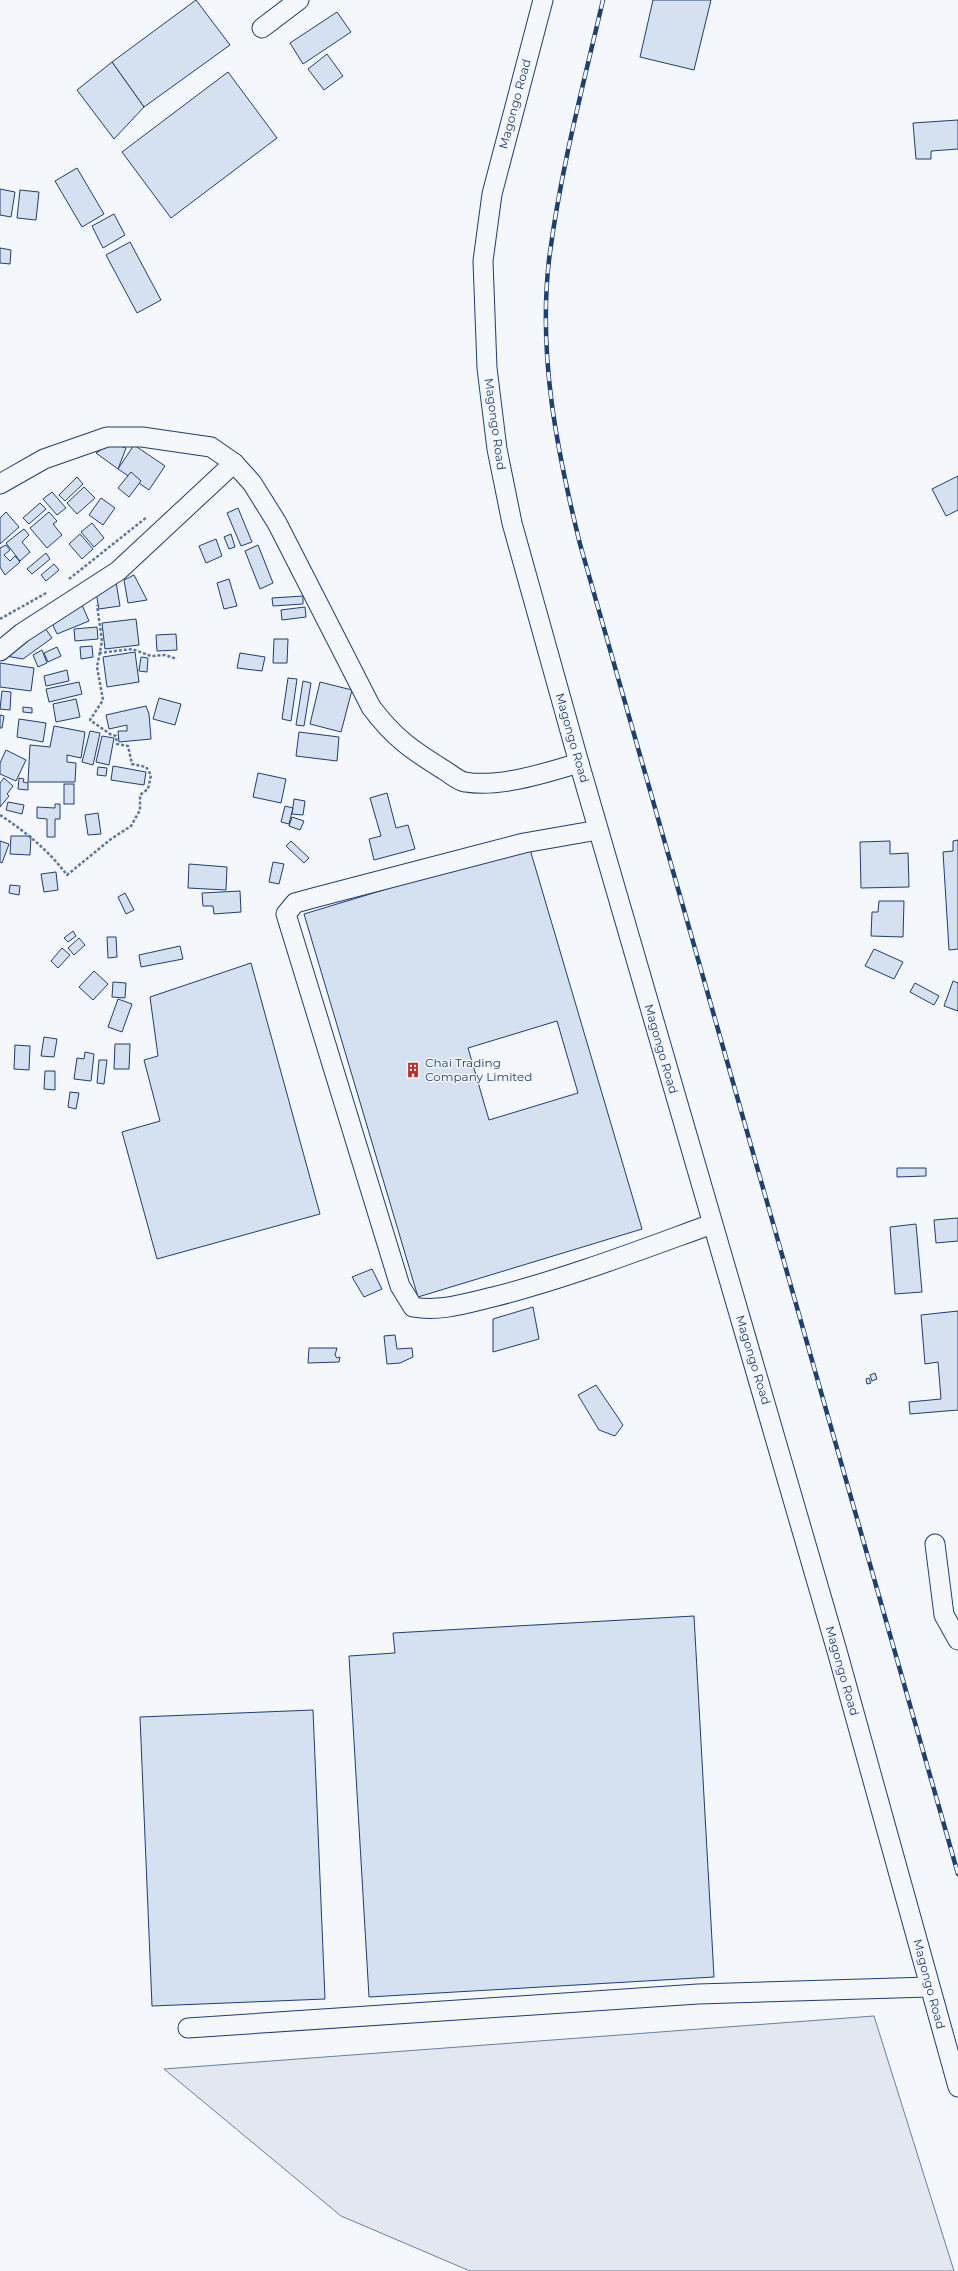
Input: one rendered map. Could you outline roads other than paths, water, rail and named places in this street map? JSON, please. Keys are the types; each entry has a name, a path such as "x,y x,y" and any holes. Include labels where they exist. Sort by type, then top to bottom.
{"street":[{"path":"262,28 299,0"},
{"name":"Magongo Road","path":"538,1 492,194 483,261 487,368 497,449 512,523 579,763 834,1643 958,2087"},
{"path":"0,484 44,459 107,437 142,437 211,447 234,462 252,483 277,523 371,707 387,729 406,746 464,782 482,784 502,782 579,763"},
{"path":"0,651 22,633 118,571 234,462"},
{"path":"598,830 524,843 295,903 286,914 400,1286 413,1307 427,1310 446,1308 542,1285 712,1224"},
{"path":"935,1544 944,1615 958,1640"},
{"path":"188,2028 698,1994 929,1987"}],"railway":[{"path":"603,0 559,194 549,260 546,296 546,332 548,368 557,439 580,544 958,1874"}],"place":[{"name":"Chai Trading Company Limited","path":"413,1070"}]}
